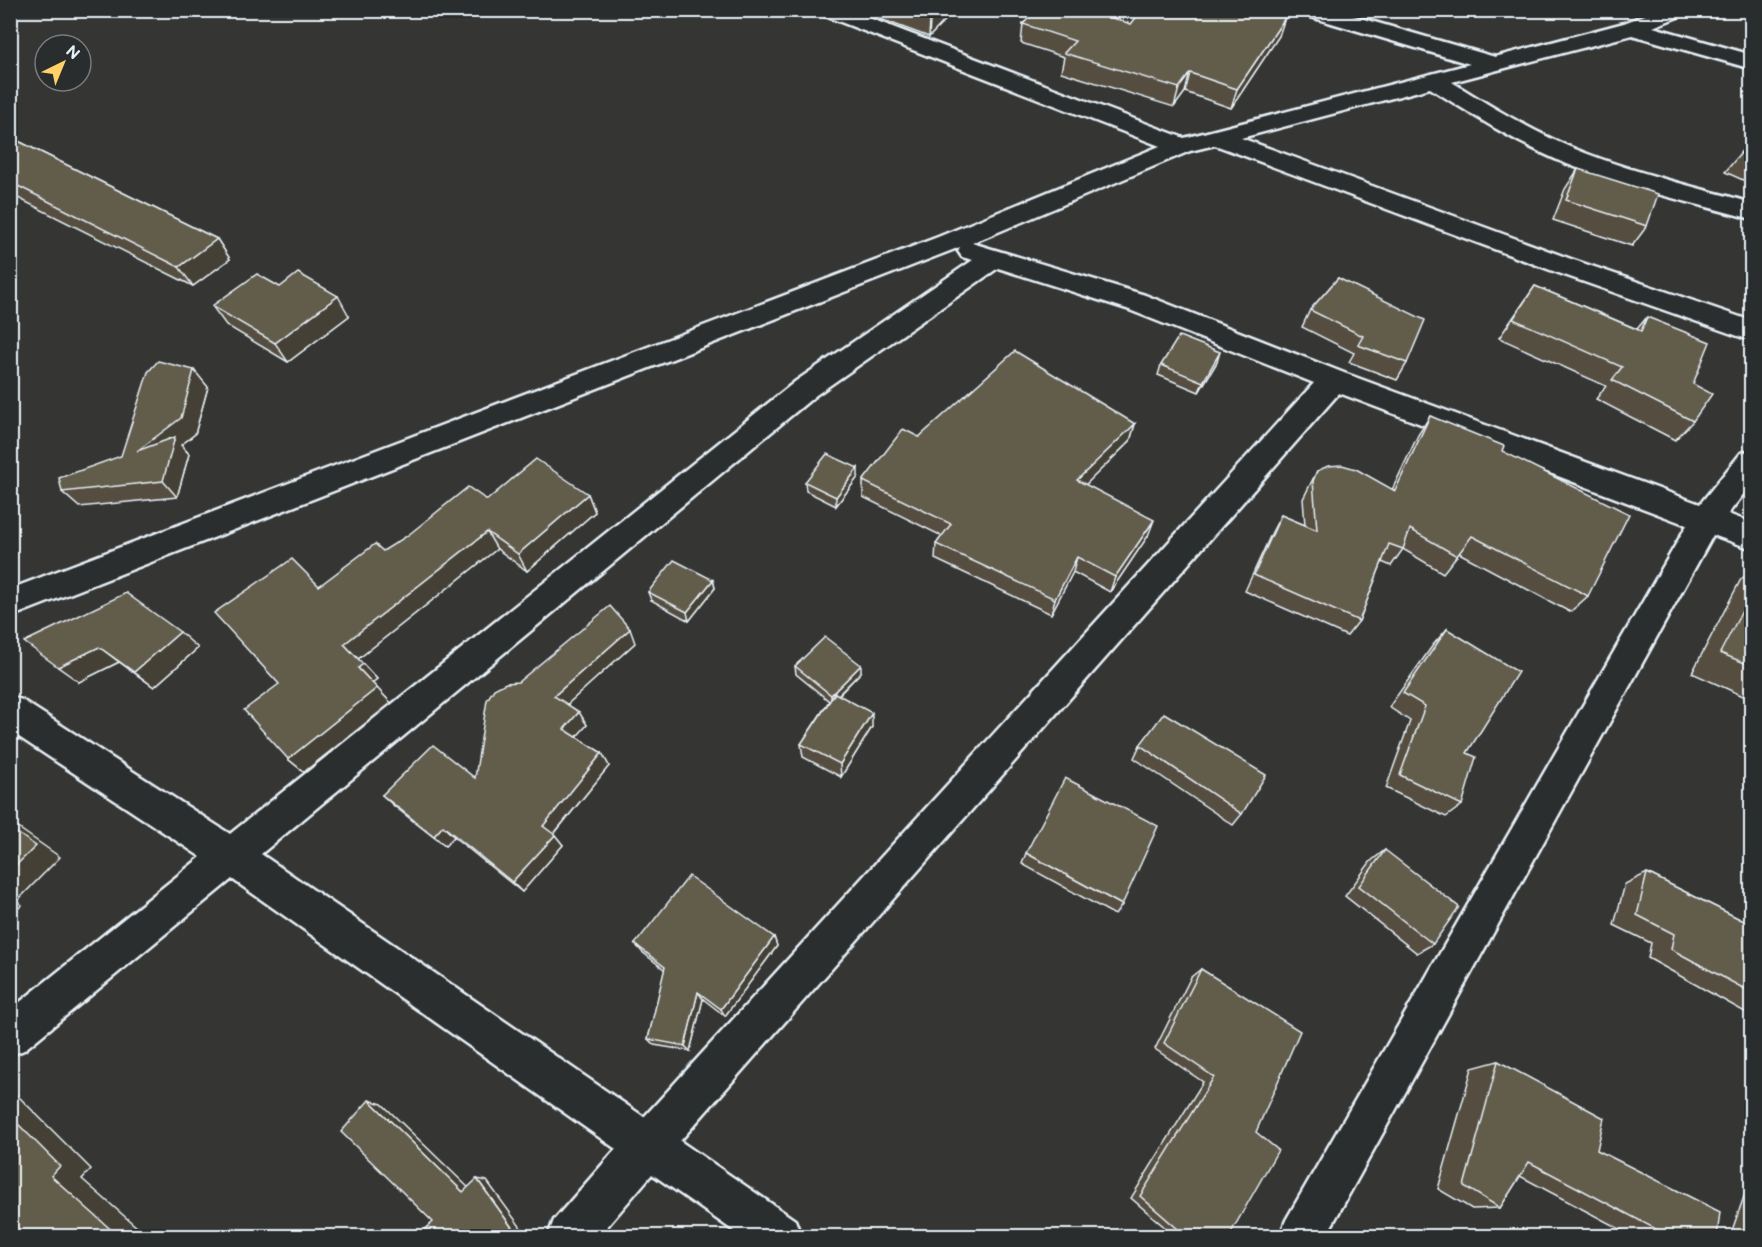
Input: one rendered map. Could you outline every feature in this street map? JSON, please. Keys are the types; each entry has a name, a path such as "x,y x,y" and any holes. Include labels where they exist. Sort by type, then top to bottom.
{"street":[{"path":"827,10 1182,146"},
{"path":"1308,10 1491,63"},
{"path":"10,603 947,243 1182,146 1491,63 1632,28 1678,10"},
{"path":"1632,28 1752,62"},
{"path":"1433,80 1502,124 1553,149 1608,169 1752,212"},
{"path":"1217,137 1562,265 1752,331"},
{"path":"947,243 1136,302 1334,380 1752,536"},
{"path":"10,1036 233,857 806,388 993,259"},
{"path":"570,1236 649,1144 1334,380"},
{"path":"1302,1236 1706,519 1752,461"},
{"path":"10,711 233,857 780,1236"}],"building":[{"path":"901,10 940,10 930,21"},
{"path":"1037,10 1088,10 1131,24 1142,10 1261,10 1285,18 1237,89 1190,73 1179,88 1064,53 1075,41 1023,24"},
{"path":"10,137 217,239 179,267 10,182"},
{"path":"1752,140 1752,158 1740,153"},
{"path":"1578,169 1658,194 1647,226 1566,200"},
{"path":"298,273 338,296 275,343 212,306 257,274 280,287"},
{"path":"1338,278 1425,320 1407,363 1358,345 1363,336 1310,310"},
{"path":"1535,286 1641,331 1647,317 1710,342 1693,384 1712,394 1693,421 1612,380 1622,367 1513,319"},
{"path":"1179,336 1220,352 1203,382 1161,365"},
{"path":"1015,351 1135,424 1077,480 1154,520 1115,577 1077,557 1055,599 936,544 951,524 863,481 903,429 919,437"},
{"path":"158,361 194,370 181,418 137,451 175,437 163,481 62,492 59,478 121,456 148,372"},
{"path":"1430,416 1504,446 1502,451 1629,514 1588,596 1472,536 1457,556 1410,529 1403,549 1389,544 1359,621 1254,575 1281,515 1317,530 1313,481 1317,471 1328,466 1342,465 1356,469 1395,491"},
{"path":"827,454 858,468 836,497 805,482"},
{"path":"536,459 588,494 518,554 487,532 344,644 363,664 358,668 377,688 288,759 244,710 279,684 214,613 292,559 319,586 375,544 383,551 407,536 468,487 487,500"},
{"path":"674,560 713,580 687,612 648,592"},
{"path":"1752,592 1752,666 1720,653"},
{"path":"126,593 180,632 134,672 99,647 58,667 24,642"},
{"path":"610,606 630,629 554,696 579,712 564,729 602,753 543,826 555,835 512,882 443,826 434,836 382,795 433,745 475,778 487,700 494,689 506,683 518,682"},
{"path":"1447,629 1518,672 1467,753 1476,757 1462,805 1400,775 1425,706 1403,693"},
{"path":"825,637 861,665 831,695 795,666"},
{"path":"835,693 872,713 840,764 801,744"},
{"path":"1164,713 1266,775 1242,814 1140,745"},
{"path":"1065,778 1158,826 1122,905 1026,853"},
{"path":"10,828 36,846 10,871"},
{"path":"1385,850 1459,907 1433,944 1359,886"},
{"path":"1647,873 1752,925 1752,993 1671,949 1674,934 1637,915"},
{"path":"689,876 774,937 721,1009 698,992 685,1046 648,1039 665,967 635,944"},
{"path":"1201,969 1300,1031 1256,1132 1278,1150 1229,1236 1186,1236 1140,1196 1214,1077 1164,1043"},
{"path":"1498,1061 1604,1118 1597,1150 1720,1212 1717,1236 1669,1236 1529,1162 1500,1208 1464,1186"},
{"path":"369,1100 463,1192 477,1179 518,1236 418,1236 433,1222 341,1132"},
{"path":"10,1116 60,1166 51,1176 116,1236 10,1236"}]}
